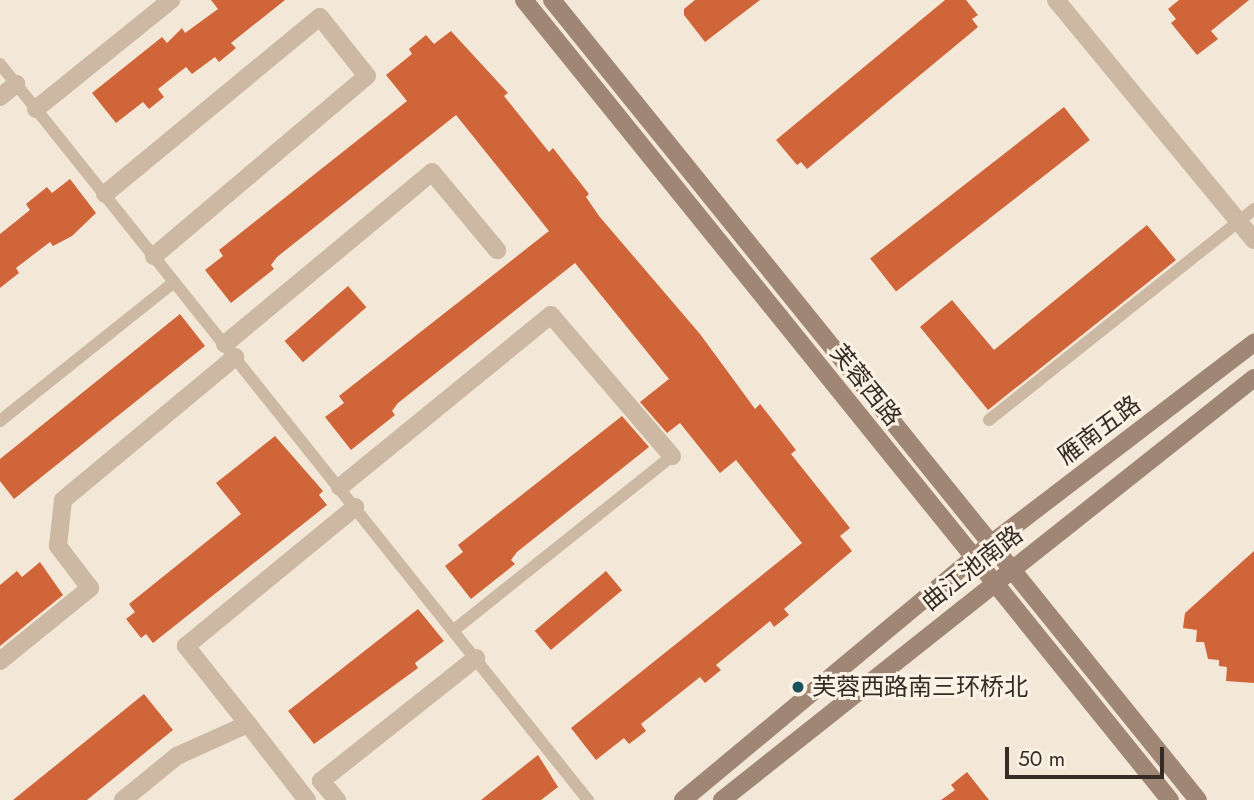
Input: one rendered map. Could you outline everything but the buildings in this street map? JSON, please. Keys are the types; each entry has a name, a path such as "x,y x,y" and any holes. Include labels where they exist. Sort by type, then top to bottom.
{"main road":[{"name":"芙蓉西路","path":"524,0 1170,800"},
{"name":"芙蓉西路","path":"552,0 1198,800"},
{"name":"雁南五路","path":"974,558 1254,343"},
{"name":"曲江池南路","path":"722,800 993,582 1254,378"},
{"name":"曲江池南路","path":"683,800 974,558"}],"street":[{"path":"36,109 171,0"},
{"path":"1056,0 1254,240"},
{"path":"104,194 320,17 367,76 154,256"},
{"path":"0,97 16,85"},
{"path":"0,662 90,588 58,546 62,500 432,172 497,250"},
{"path":"340,487 551,315 671,456"},
{"path":"307,800 186,646 355,507"},
{"path":"337,800 321,781 476,658"},
{"path":"123,800 177,756 248,723"}],"lane":[{"path":"0,64 588,800"},
{"path":"989,420 1254,209"},
{"path":"0,421 174,282"},
{"path":"454,630 671,456"}],"place":[{"name":"芙蓉西路南三环桥北","path":"798,687"}]}
